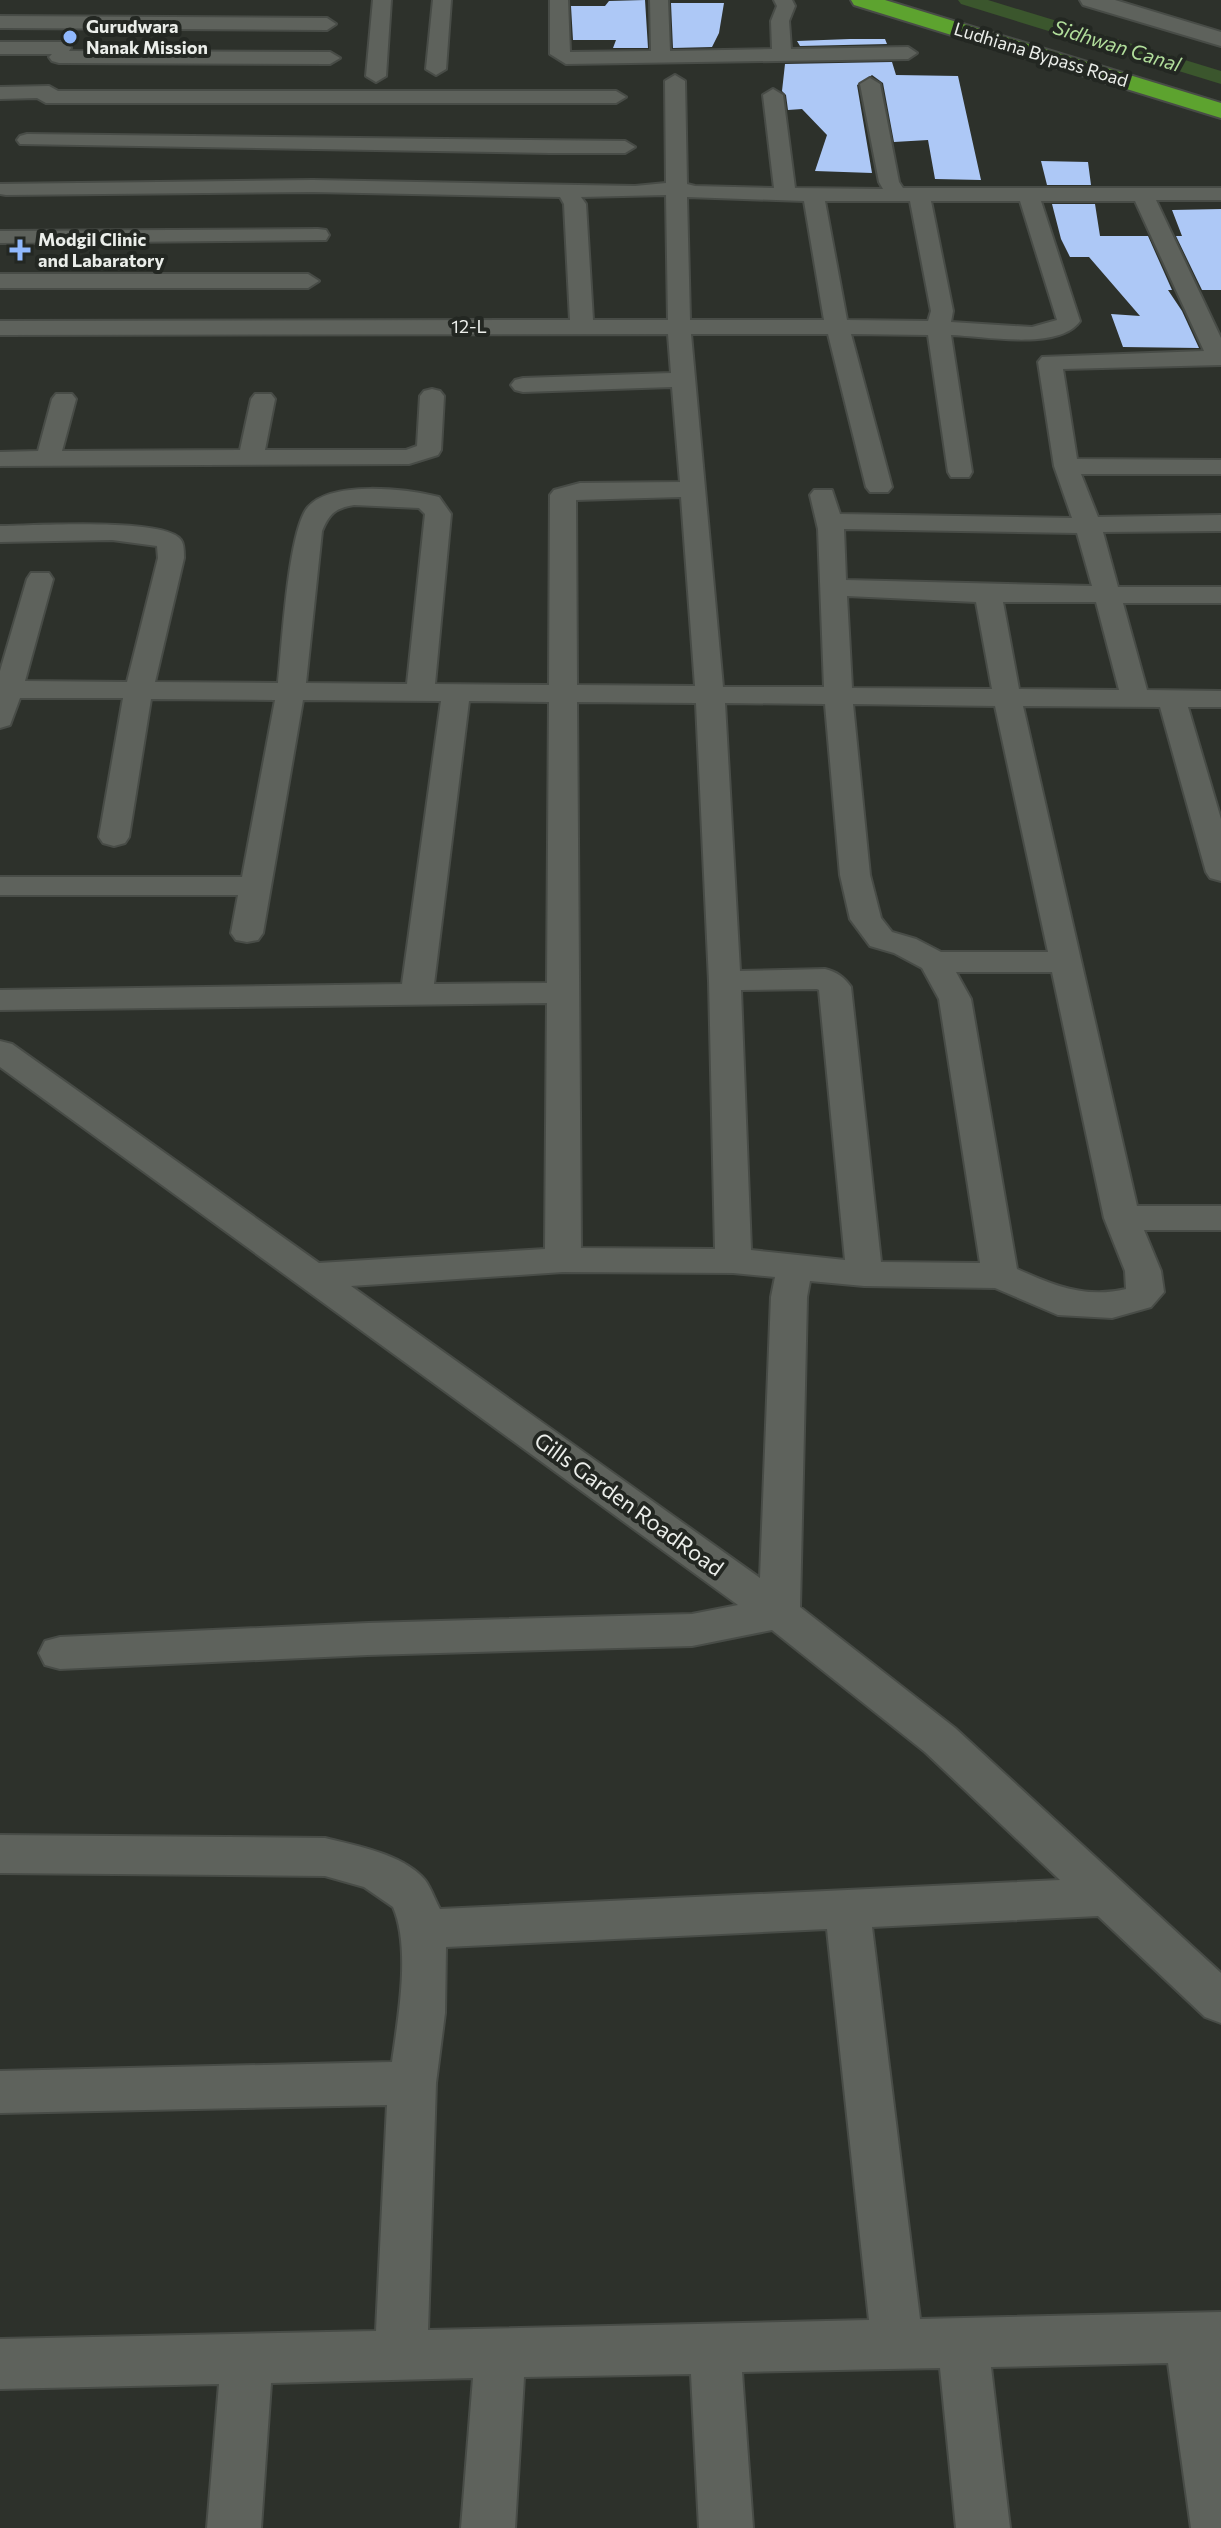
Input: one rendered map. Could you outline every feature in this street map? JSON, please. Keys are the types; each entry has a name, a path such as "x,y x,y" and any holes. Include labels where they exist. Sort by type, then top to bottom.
{"highway":[{"name":"Ludhiana Bypass Road","path":"862,0 1221,111"},
{"name":"Ludhiana Bypass Road","path":"894,0 1221,100"}],"street":[{"path":"83,0 76,23 58,57 47,95 20,148 4,197 313,186 635,192 676,188 695,192 785,195 1221,194"},
{"path":"376,76 382,0"},
{"path":"436,69 442,0"},
{"path":"559,0 562,57 668,70 782,54 908,53"},
{"path":"659,0 668,70 676,188 679,328 710,693 725,981 733,1261"},
{"path":"782,54 780,21 786,6 783,0"},
{"path":"1091,0 1221,39"},
{"path":"0,22 327,24"},
{"path":"0,48 58,57"},
{"path":"0,65 58,57 330,58"},
{"path":"870,84 889,182 908,195 942,311 938,328 960,472"},
{"path":"0,93 616,97"},
{"path":"773,95 785,195"},
{"path":"20,148 297,142 380,147 625,147"},
{"path":"567,191 575,204 582,327"},
{"path":"1050,362 1220,358 1142,194"},
{"path":"813,195 837,327 879,487"},
{"path":"1029,195 1069,321 1065,325 1032,334"},
{"path":"0,237 318,235"},
{"path":"0,281 308,281"},
{"name":"12-L","path":"0,328 837,327 938,328 1032,334"},
{"path":"1032,334 1040,339 1050,362 1066,466 1088,525 1136,699"},
{"path":"523,385 683,380"},
{"path":"0,459 409,457 429,450 432,396"},
{"path":"48,459 64,399"},
{"path":"251,459 263,399"},
{"path":"1066,466 1221,467"},
{"path":"563,1260 563,495 580,491 692,489"},
{"path":"247,933 291,690 309,531 317,511 334,501 405,498 430,502 438,514 420,691"},
{"path":"1064,962 935,962 905,946 881,939 866,919 855,875 838,695 835,588 826,508 1088,525 1221,523"},
{"path":"0,534 123,533 159,536 170,542 171,558 139,689 114,837"},
{"path":"0,719 5,689 40,579"},
{"path":"835,588 988,594 1221,595"},
{"path":"313,1276 563,1260 733,1261 864,1274 1000,1276 1058,1302 1112,1305 1138,1298 1146,1292 1143,1271 1122,1218 1064,962 988,594"},
{"path":"5,689 1221,699"},
{"path":"417,994 456,691"},
{"path":"1172,699 1221,872"},
{"path":"0,886 254,886"},
{"path":"935,962 955,999 1000,1276"},
{"path":"725,981 825,979 835,987 864,1274"},
{"path":"0,1000 562,993"},
{"name":"Gills Garden RoadRoad","path":"0,1051 779,1613 940,1740 1221,2003"},
{"path":"1122,1218 1221,1218"},
{"path":"60,1653 368,1639 692,1630 779,1613 789,1297 795,1267"},
{"path":"0,1854 325,1857 370,1867 411,1896 424,1929 419,2042 412,2083 401,2355"},
{"path":"424,1929 1105,1897"},
{"path":"847,1908 897,2344"},
{"path":"0,2092 412,2083"},
{"path":"0,2364 1206,2337 1218,2528"},
{"path":"963,2343 983,2528"},
{"path":"715,2349 726,2528"},
{"path":"488,2528 500,2355"},
{"path":"234,2528 247,2359"}],"building":[{"path":"645,0 648,48 613,48 616,40 573,40 571,6 605,6 609,1"},
{"path":"671,3 724,3 719,33 712,47 673,48"},
{"path":"885,39 887,44 800,46 797,41"},
{"path":"892,62 896,75 958,76 981,180 935,179 928,140 894,142 883,83 872,75 857,85 872,173 815,171 827,135 802,109 788,110 786,95 782,91 785,64"},
{"path":"1041,161 1088,162 1091,185 1047,185"},
{"path":"1052,204 1095,204 1100,236 1148,236 1172,290 1168,290 1182,311 1199,348 1123,347 1111,314 1140,316 1089,257 1070,257 1061,239"},
{"path":"1221,209 1221,290 1202,290 1176,236 1182,236 1172,210"}],"waterway":[{"name":"Sidhwan Canal","path":"968,0 1221,78"}],"place":[{"name":"Gurudwara Nanak Mission","path":"70,37"},
{"name":"Modgil Clinic and Labaratory","path":"20,250"}]}
